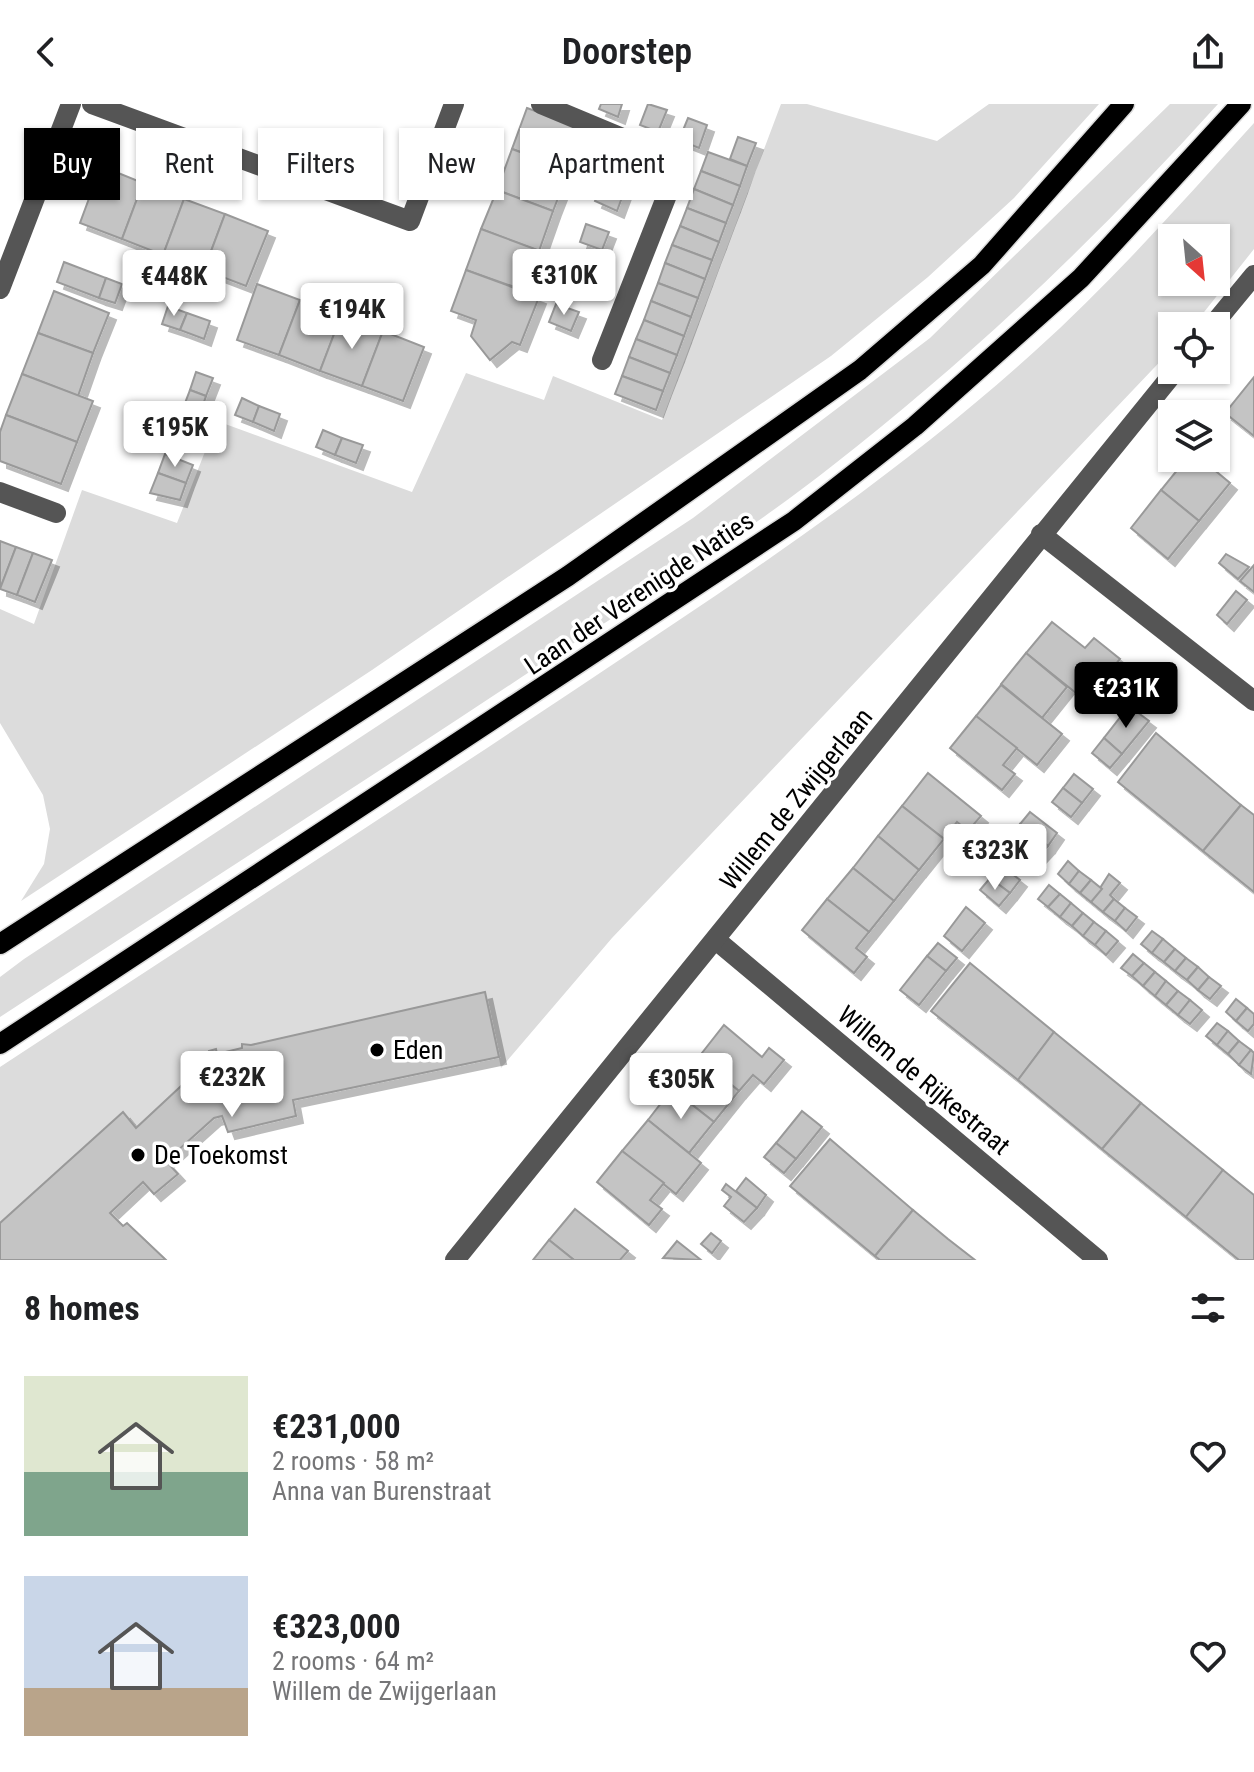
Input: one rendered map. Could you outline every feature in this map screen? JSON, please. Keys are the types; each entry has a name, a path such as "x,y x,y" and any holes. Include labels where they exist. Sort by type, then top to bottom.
{"main road":[{"name":"Laan der Verenigde Naties","path":"0,944 568,576 860,370 982,265 1124,104"},
{"name":"Laan der Verenigde Naties","path":"0,1044 794,521 915,426 1081,278 1241,104"}],"street":[{"path":"0,289 71,104"},
{"path":"92,104 410,221 454,104"},
{"path":"541,104 680,162 602,360"},
{"path":"1224,312 1254,275"},
{"name":"Willem de Zwijgerlaan","path":"455,1260 1164,384"},
{"path":"0,492 56,513"},
{"path":"1041,534 1254,701"},
{"name":"Willem de Rijkestraat","path":"716,940 1098,1260"}],"shaded area":[{"path":"781,104 807,104 937,141 989,104 1099,104 1014,198 928,277 831,356 372,670 21,901 44,864 50,829 43,795 0,723 0,609 34,624 82,490 177,523 217,421 412,492 466,373 544,400 553,376 662,420"},
{"path":"1170,104 1218,104 1127,201 1033,294 935,382 832,466 760,520 685,570 0,1017 0,977 24,959 693,518 930,338"},
{"path":"1254,123 1254,249 1230,279 1230,224 1162,224"},
{"path":"1158,229 1158,296 1217,296 1204,312 1158,312 1158,364 612,938 501,1068 485,993 251,1045 242,1044 242,1048 217,1054 216,1050 209,1051 212,1070 195,1075 136,1128 122,1112 0,1223 0,1067 635,650 812,529 981,398 1064,324"}],"building":[{"path":"601,104 622,104 618,117 599,109"},
{"path":"648,104 667,110 660,128 640,125"},
{"path":"527,108 582,128 520,128 520,152 512,149"},
{"path":"688,118 707,125 699,148 693,146 693,128 684,128"},
{"path":"738,137 756,143 747,166 730,159"},
{"path":"512,149 520,152 520,199 504,193 504,171"},
{"path":"708,152 747,166 740,186 701,171"},
{"path":"701,171 740,186 733,205 694,189"},
{"path":"120,174 136,180 137,200 122,239 80,223 88,200 120,200"},
{"path":"694,189 733,205 726,223 687,208 690,200 693,200"},
{"path":"504,193 553,211 539,251 481,229 493,200 504,200"},
{"path":"137,200 184,200 163,255 122,239"},
{"path":"184,200 225,214 204,270 163,255"},
{"path":"524,200 557,200 553,211"},
{"path":"595,200 621,200 617,211"},
{"path":"687,208 726,223 719,242 680,226"},
{"path":"225,214 268,231 246,286 204,270"},
{"path":"586,224 609,232 602,250 580,242"},
{"path":"680,226 719,242 712,260 672,245"},
{"path":"481,229 594,271 587,291 532,270 523,290 466,270"},
{"path":"672,245 712,260 705,279 665,263"},
{"path":"64,262 106,278 99,298 57,282"},
{"path":"665,263 705,279 698,298 658,283"},
{"path":"466,270 539,297 520,345 512,342 490,360 471,336 476,320 451,311"},
{"path":"106,278 122,284 115,303 99,298"},
{"path":"658,283 698,298 691,317 651,301"},
{"path":"257,284 300,300 279,355 237,340"},
{"path":"54,291 109,313 93,353 38,333"},
{"path":"300,300 341,316 320,371 279,355"},
{"path":"651,301 691,317 684,336 644,320"},
{"path":"556,304 579,312 571,331 549,322"},
{"path":"168,306 187,313 180,330 162,324"},
{"path":"187,313 210,321 204,339 180,330"},
{"path":"341,316 383,331 362,386 320,371"},
{"path":"644,320 684,336 677,355 636,339"},
{"path":"383,331 424,347 403,401 362,386"},
{"path":"38,333 93,353 78,396 22,374"},
{"path":"636,339 677,355 670,373 629,357"},
{"path":"629,357 670,373 663,391 622,376"},
{"path":"196,372 213,378 206,396 190,390"},
{"path":"22,374 93,401 77,442 6,415"},
{"path":"622,376 663,391 656,410 615,394"},
{"path":"1254,377 1254,436 1230,417 1230,407"},
{"path":"190,390 206,396 199,417 182,411"},
{"path":"242,398 259,406 253,422 235,415"},
{"path":"259,406 280,414 274,431 253,422"},
{"path":"6,415 77,442 61,484 0,461 0,432"},
{"path":"323,430 342,438 335,455 316,447"},
{"path":"342,438 363,445 356,463 335,455"},
{"path":"165,454 193,465 186,483 158,473"},
{"path":"1176,472 1217,472 1230,483 1199,521 1161,490"},
{"path":"158,473 186,483 180,500 150,493"},
{"path":"1161,490 1199,521 1168,559 1131,528"},
{"path":"0,541 16,547 0,589"},
{"path":"16,547 33,553 17,595 0,589"},
{"path":"33,553 52,560 35,602 17,595"},
{"path":"1226,554 1249,567 1238,579 1219,563"},
{"path":"1254,565 1254,592 1240,581"},
{"path":"1236,591 1247,600 1227,624 1217,615"},
{"path":"1052,622 1085,648 1094,638 1120,659 1086,701 1026,653"},
{"path":"1026,653 1067,687 1042,718 1001,684"},
{"path":"1001,685 1062,734 1037,765 976,716"},
{"path":"1129,706 1149,721 1122,754 1104,738"},
{"path":"976,716 1017,748 1003,765 1015,774 1002,790 950,748"},
{"path":"1156,733 1241,805 1203,851 1118,782"},
{"path":"1104,738 1122,754 1110,768 1092,753"},
{"path":"928,773 981,816 968,831 957,822 944,839 902,806"},
{"path":"1074,774 1093,789 1082,803 1063,788"},
{"path":"1063,788 1082,803 1071,817 1052,802"},
{"path":"1241,805 1254,815 1254,892 1203,851"},
{"path":"902,806 944,839 919,870 878,836"},
{"path":"1030,812 1057,833 1048,846 1020,824"},
{"path":"1020,824 1048,846 1038,857 1011,836"},
{"path":"878,836 919,870 894,901 853,868"},
{"path":"1068,861 1079,871 1069,884 1058,874"},
{"path":"1001,865 1020,880 1010,893 990,878"},
{"path":"853,868 894,901 869,932 827,899"},
{"path":"1079,871 1091,880 1080,893 1069,884"},
{"path":"1109,874 1120,883 1110,895 1114,899 1103,912 1091,902"},
{"path":"990,878 1010,893 999,906 980,890"},
{"path":"1091,880 1102,889 1091,902 1080,893"},
{"path":"1049,885 1060,894 1048,907 1038,899"},
{"path":"1060,894 1071,903 1060,917 1048,907"},
{"path":"827,899 869,932 856,948 867,957 854,973 802,930"},
{"path":"1114,899 1125,908 1115,921 1103,912"},
{"path":"1071,903 1083,913 1072,926 1060,917"},
{"path":"966,907 985,923 962,951 944,936"},
{"path":"1125,908 1137,917 1126,931 1115,921"},
{"path":"1083,913 1094,922 1083,936 1072,926"},
{"path":"1094,922 1106,931 1095,945 1083,936"},
{"path":"1106,931 1118,941 1106,955 1095,945"},
{"path":"1152,931 1163,939 1152,953 1141,944"},
{"path":"1163,939 1175,949 1164,962 1152,953"},
{"path":"938,943 957,958 946,971 927,956"},
{"path":"1175,949 1186,958 1175,971 1164,962"},
{"path":"1133,954 1144,963 1132,976 1121,968"},
{"path":"927,956 946,971 919,1005 900,990"},
{"path":"1186,958 1198,967 1187,980 1175,971"},
{"path":"970,963 1054,1032 1018,1080 931,1011"},
{"path":"1144,963 1155,972 1143,986 1132,976"},
{"path":"1198,967 1209,977 1198,990 1187,980"},
{"path":"1155,972 1166,981 1155,996 1143,986"},
{"path":"1209,977 1221,986 1210,999 1198,990"},
{"path":"1166,981 1178,991 1166,1005 1155,996"},
{"path":"1178,991 1190,1000 1178,1015 1166,1005"},
{"path":"485,992 499,1057 293,1100 296,1116 228,1132 222,1116 214,1118 166,1161 178,1174 154,1194 143,1182 110,1213 123,1226 127,1223 166,1260 0,1260 0,1223 123,1112 136,1128 194,1074 212,1070 209,1051 216,1049 217,1054 242,1048 242,1044 251,1045"},
{"path":"1236,999 1247,1008 1236,1021 1226,1012"},
{"path":"1190,1000 1202,1010 1190,1024 1178,1015"},
{"path":"1247,1008 1254,1014 1254,1024 1248,1031 1236,1021"},
{"path":"1217,1023 1228,1031 1217,1045 1206,1036"},
{"path":"724,1025 762,1057 769,1048 784,1060 764,1084 753,1075 739,1091 698,1058"},
{"path":"1228,1031 1239,1041 1228,1054 1217,1045"},
{"path":"1054,1032 1141,1103 1102,1149 1018,1080"},
{"path":"1239,1041 1251,1050 1239,1065 1228,1054"},
{"path":"1251,1050 1254,1053 1251,1074 1239,1065"},
{"path":"698,1058 739,1091 714,1122 672,1089"},
{"path":"672,1089 714,1122 689,1153 648,1120"},
{"path":"1141,1103 1223,1170 1186,1217 1102,1149"},
{"path":"802,1111 822,1127 796,1159 776,1143"},
{"path":"648,1120 701,1163 676,1194 622,1151"},
{"path":"830,1139 913,1210 875,1256 790,1186"},
{"path":"776,1143 796,1159 784,1173 764,1157"},
{"path":"622,1151 664,1183 650,1200 662,1209 649,1225 597,1182"},
{"path":"1223,1170 1254,1195 1254,1260 1239,1260 1186,1217"},
{"path":"746,1178 766,1195 757,1208 736,1191"},
{"path":"726,1184 757,1208 744,1222 724,1206 731,1197 722,1190"},
{"path":"575,1209 628,1251 620,1260 574,1260 549,1240"},
{"path":"913,1210 975,1260 880,1260 875,1256"},
{"path":"711,1233 721,1241 712,1253 701,1244"},
{"path":"549,1240 574,1260 533,1260"},
{"path":"677,1241 701,1260 663,1258"}],"place":[{"name":"Eden","path":"377,1050"},
{"name":"De Toekomst","path":"138,1155"}]}
